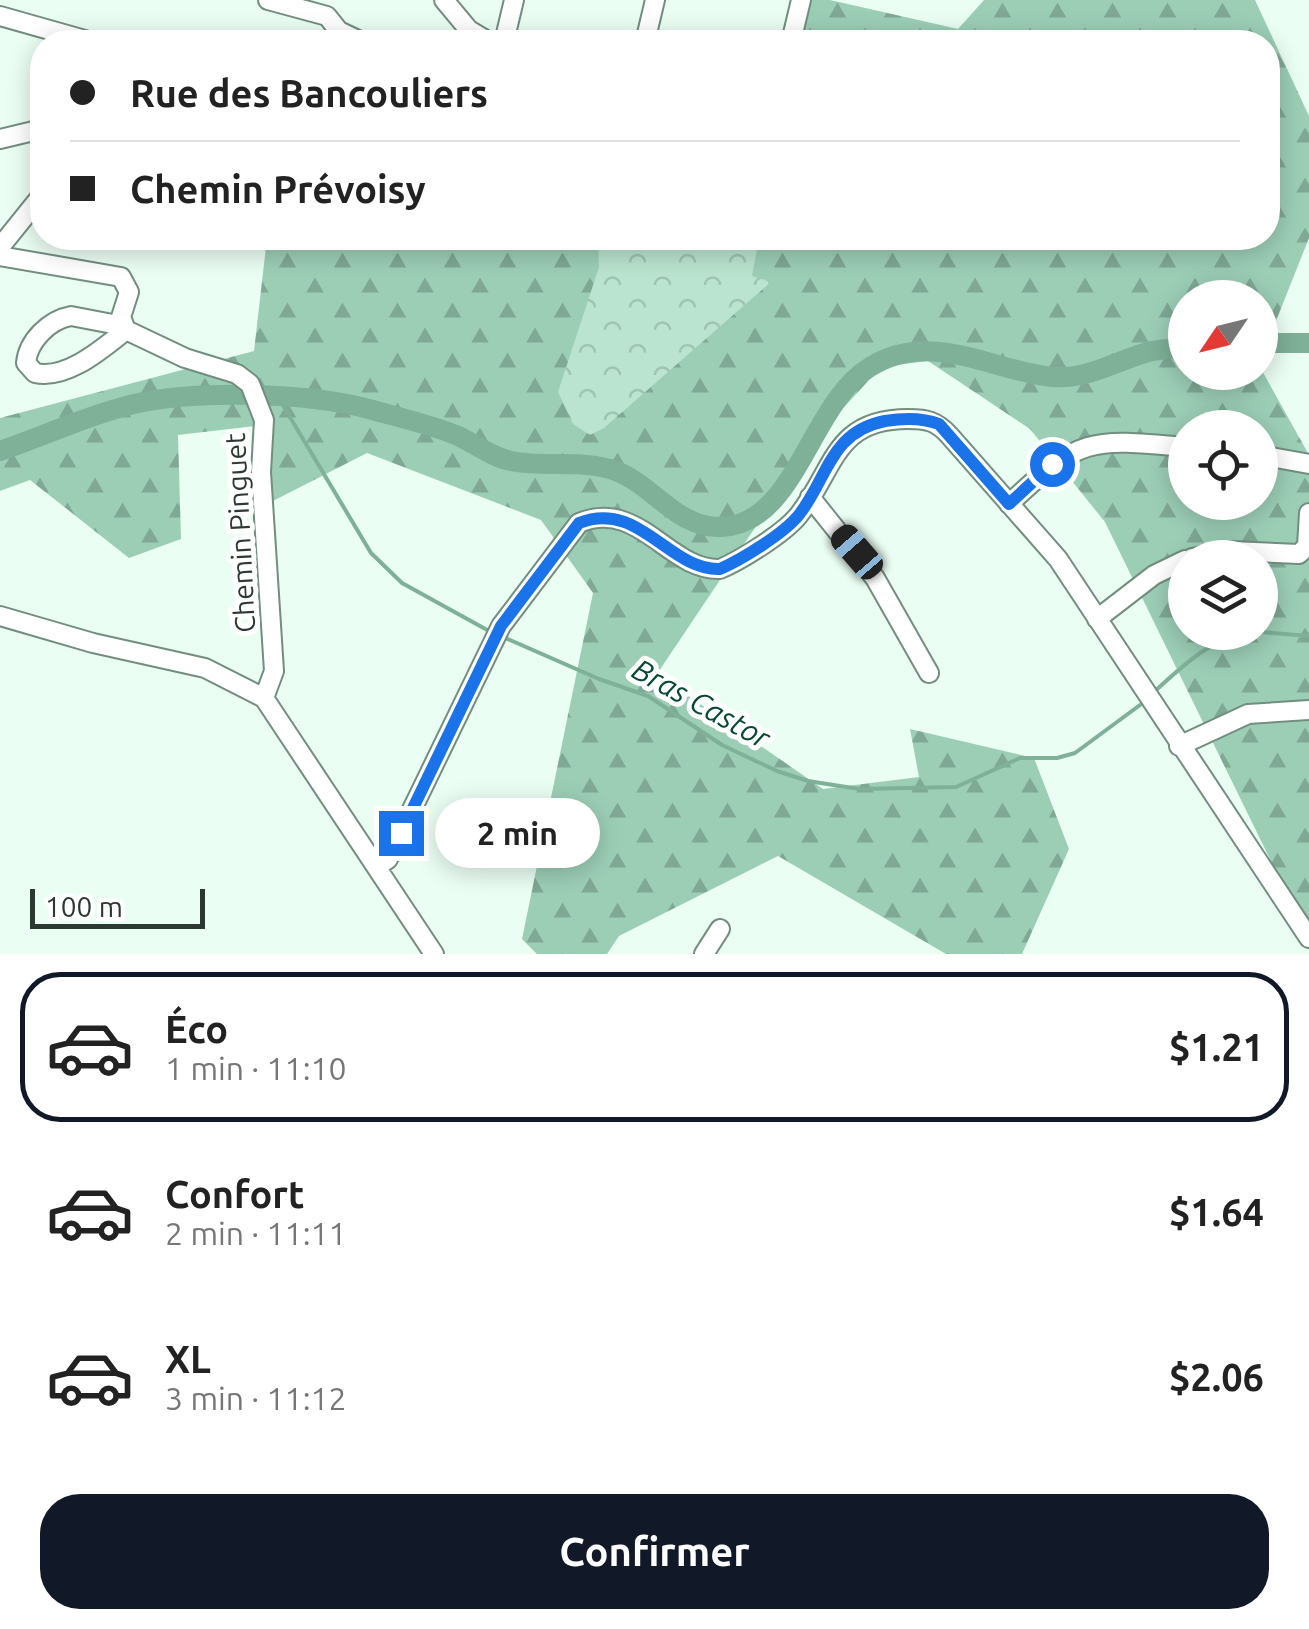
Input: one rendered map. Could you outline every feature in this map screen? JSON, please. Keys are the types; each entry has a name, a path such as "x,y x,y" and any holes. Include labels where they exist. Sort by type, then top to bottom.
{"street":[{"path":"268,0 291,3 327,16 334,30"},
{"path":"444,0 466,30"},
{"path":"507,30 514,0"},
{"path":"648,30 654,0"},
{"path":"794,30 801,0"},
{"path":"0,16 50,30"},
{"path":"0,139 30,133"},
{"path":"0,247 30,210"},
{"path":"0,256 121,277 130,292 121,317 125,328"},
{"name":"Chemin Pinguet","path":"125,328 87,359 49,374 35,373 26,362 35,339 62,318 125,328 184,358 237,374 250,384 264,420 261,472 274,671 264,698"},
{"path":"377,867 388,859 501,626 579,523 594,517 611,517 630,524 699,566 720,569 797,517 837,450 856,432 866,425 926,419 939,424 1058,559 1309,938"},
{"path":"1009,504 1052,464 1089,444 1168,445"},
{"path":"1278,458 1309,464"},
{"path":"810,497 875,578 929,673"},
{"path":"1278,553 1299,554 1307,546 1309,514"},
{"path":"1097,620 1168,568"},
{"path":"0,616 205,668 264,698 434,954"},
{"path":"1179,746 1248,714 1309,710"},
{"path":"704,954 720,929"}],"green space":[{"path":"809,0 830,0 958,29 984,0 1255,0 1269,30 801,30"},
{"path":"1280,54 1309,116 1309,238 1278,316 1278,280 1168,280 1168,390 1273,390 1309,455 1309,939 1105,522 1030,429 928,361 881,367 813,441 657,674 823,789 919,777 910,729 1034,758 1069,849 1022,954 946,954 778,856 619,936 607,954 537,954 522,939 593,593 541,520 367,453 271,502 255,426 178,435 181,539 129,558 30,480 0,491 0,418 254,351 266,250 1280,250"},
{"path":"598,250 757,250 752,276 771,282 604,428 590,435 573,424 558,392 599,267"}],"waterway":[{"path":"1278,343 1309,343"},
{"path":"0,451 143,402 226,395 317,399 435,427 511,461 590,465 616,471 691,521 721,527 746,521 767,506 785,485 849,384 870,367 893,356 938,352 1065,377 1168,349"},
{"name":"Bras Castor","path":"278,397 371,553 402,583 489,631"},
{"name":"Bras Castor","path":"1278,633 1309,636"},
{"name":"Bras Castor","path":"503,637 648,696 722,745 777,771 808,781 859,789 956,787 1020,758 1057,758 1075,753 1140,705"},
{"name":"Bras Castor","path":"1155,691 1206,650"}],"route":[{"path":"401,833 501,626 579,523 594,517 611,517 630,524 699,566 720,569 797,517 847,438 866,425 899,419 926,419 939,424 1009,504 1052,464"}]}
